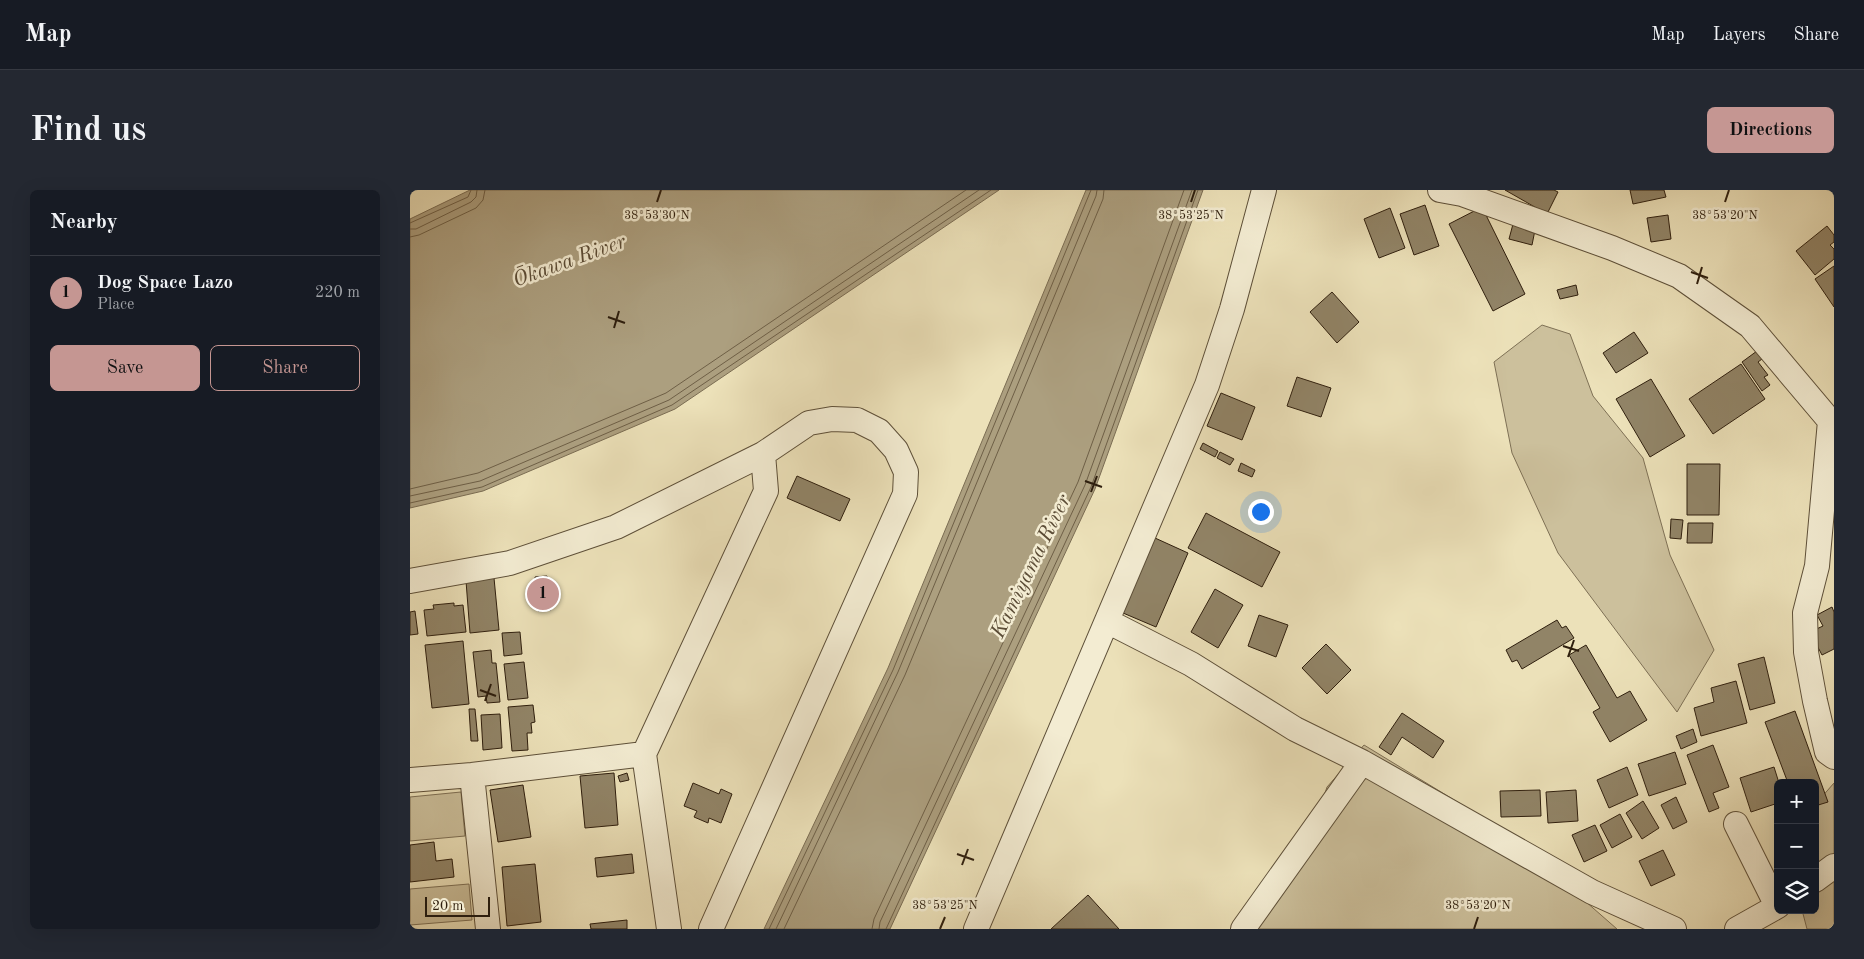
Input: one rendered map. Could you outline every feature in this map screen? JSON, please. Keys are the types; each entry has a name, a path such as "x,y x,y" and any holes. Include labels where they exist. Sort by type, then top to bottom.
{"street":[{"path":"976,929 1207,385 1232,309 1264,190"},
{"path":"1440,190 1462,194 1612,248 1679,276 1750,326 1830,421 1817,566 1805,612 1806,652 1814,701 1827,752 1834,757"},
{"path":"410,581 510,563 616,527 763,454 809,423 832,419 857,420 879,431 896,450 906,472 905,494 711,929"},
{"path":"669,929 644,754 766,491 763,454"},
{"path":"1107,621 1191,664 1295,729 1362,762 1592,892 1674,929"},
{"path":"410,780 472,775 644,754"},
{"path":"1243,929 1362,762"},
{"path":"472,775 488,929"},
{"path":"1736,824 1774,900"},
{"path":"1819,877 1834,866"},
{"path":"1738,929 1774,908"}],"shaded area":[{"path":"1542,325 1570,334 1593,396 1643,458 1670,555 1714,650 1677,712 1558,553 1512,453 1494,362"},
{"path":"1364,745 1505,831 1617,929 1249,929 1307,846 1327,787"},
{"path":"1834,783 1834,929 1807,929 1803,914 1819,914 1820,799"},
{"path":"461,792 465,836 410,841 410,797"},
{"path":"469,884 472,920 410,925 410,889"}],"water":[{"name":"Ōkawa River","path":"470,190 999,190 675,409 483,491 410,508 410,219"},
{"name":"Kamiyama River","path":"1086,190 1203,190 1095,489 890,929 764,929 888,668"}],"building":[{"path":"1505,190 1554,190 1558,192 1547,214"},
{"path":"1630,190 1664,190 1666,197 1633,204"},
{"path":"1425,205 1439,246 1414,255 1400,214"},
{"path":"1482,207 1525,294 1493,311 1449,224"},
{"path":"1390,208 1405,248 1379,258 1364,219"},
{"path":"1668,215 1671,239 1651,242 1647,218"},
{"path":"1513,224 1535,230 1532,245 1509,239"},
{"path":"1827,226 1834,235 1834,242 1830,245 1834,249 1834,259 1815,275 1796,251"},
{"path":"1834,266 1834,307 1815,279"},
{"path":"1576,285 1578,295 1560,299 1557,290"},
{"path":"1332,292 1359,322 1337,343 1310,312"},
{"path":"1634,332 1648,353 1616,373 1603,353"},
{"path":"1757,351 1762,359 1758,362 1768,375 1764,377 1770,385 1762,391 1742,362"},
{"path":"1741,364 1765,399 1713,434 1689,399"},
{"path":"1297,377 1331,388 1321,417 1287,406"},
{"path":"1651,379 1685,436 1650,457 1616,399"},
{"path":"1221,393 1255,407 1242,440 1207,426"},
{"path":"1203,443 1218,451 1215,457 1200,449"},
{"path":"1220,452 1234,459 1230,465 1217,458"},
{"path":"1241,463 1255,470 1252,477 1238,471"},
{"path":"1687,464 1720,464 1719,515 1687,515"},
{"path":"797,476 850,499 840,521 787,498"},
{"path":"1206,513 1280,552 1262,587 1188,548"},
{"path":"1671,519 1683,520 1681,539 1670,538"},
{"path":"1688,523 1713,523 1712,543 1687,543"},
{"path":"1155,538 1188,553 1156,627 1123,613"},
{"path":"547,576 551,610 538,611 535,577"},
{"path":"494,578 499,630 470,633 466,581"},
{"path":"1215,589 1243,605 1218,648 1191,632"},
{"path":"454,603 454,606 463,605 466,632 427,636 424,610 434,609 433,605"},
{"path":"1832,607 1834,612 1834,649 1822,655 1810,632 1823,626 1817,615"},
{"path":"415,611 418,634 410,635 410,612"},
{"path":"1259,615 1288,625 1276,657 1248,646"},
{"path":"1557,620 1562,628 1566,626 1574,638 1522,669 1517,660 1512,662 1506,650"},
{"path":"520,632 522,654 504,656 502,633"},
{"path":"463,641 469,704 432,708 425,645"},
{"path":"1326,644 1351,670 1327,694 1302,668"},
{"path":"1586,645 1617,698 1630,691 1647,720 1610,742 1593,712 1600,708 1569,655"},
{"path":"491,650 492,663 496,663 500,702 487,703 486,696 478,697 473,652"},
{"path":"1764,657 1775,703 1750,710 1738,664"},
{"path":"524,662 528,698 508,700 504,664"},
{"path":"1736,681 1747,723 1701,736 1694,708 1714,702 1711,688"},
{"path":"533,705 535,722 531,723 532,733 527,733 528,750 512,751 508,707"},
{"path":"469,709 475,709 478,741 471,741"},
{"path":"1795,711 1828,802 1819,805 1819,779 1786,779 1765,722"},
{"path":"1402,713 1444,741 1433,758 1402,737 1391,755 1379,747"},
{"path":"500,714 502,748 483,750 481,715"},
{"path":"1693,729 1697,742 1681,749 1676,736"},
{"path":"1713,745 1729,787 1713,793 1719,808 1709,812 1687,755"},
{"path":"1675,752 1686,784 1649,796 1638,764"},
{"path":"1627,767 1638,795 1609,808 1597,780"},
{"path":"1774,767 1778,779 1774,779 1774,804 1751,812 1740,778"},
{"path":"614,773 618,825 585,828 580,776"},
{"path":"627,773 629,780 620,782 618,776"},
{"path":"693,783 719,794 721,789 732,794 721,823 709,818 708,823 694,817 697,811 684,806"},
{"path":"523,785 531,837 498,842 490,790"},
{"path":"1540,790 1541,816 1501,817 1500,791"},
{"path":"1576,790 1578,821 1548,823 1546,792"},
{"path":"1676,797 1687,822 1673,829 1661,805"},
{"path":"1643,801 1659,828 1642,839 1626,813"},
{"path":"1620,814 1632,837 1612,848 1600,825"},
{"path":"1595,825 1607,851 1584,862 1572,835"},
{"path":"434,842 436,861 452,859 454,877 410,882 410,845"},
{"path":"1663,850 1675,875 1651,886 1639,861"},
{"path":"632,854 634,873 597,877 595,858"},
{"path":"535,864 541,922 507,926 502,867"},
{"path":"1088,895 1119,929 1051,929"},
{"path":"627,920 627,929 591,929 590,924"}],"place":[{"name":"Dog Space Lazo","path":"543,594"}]}
